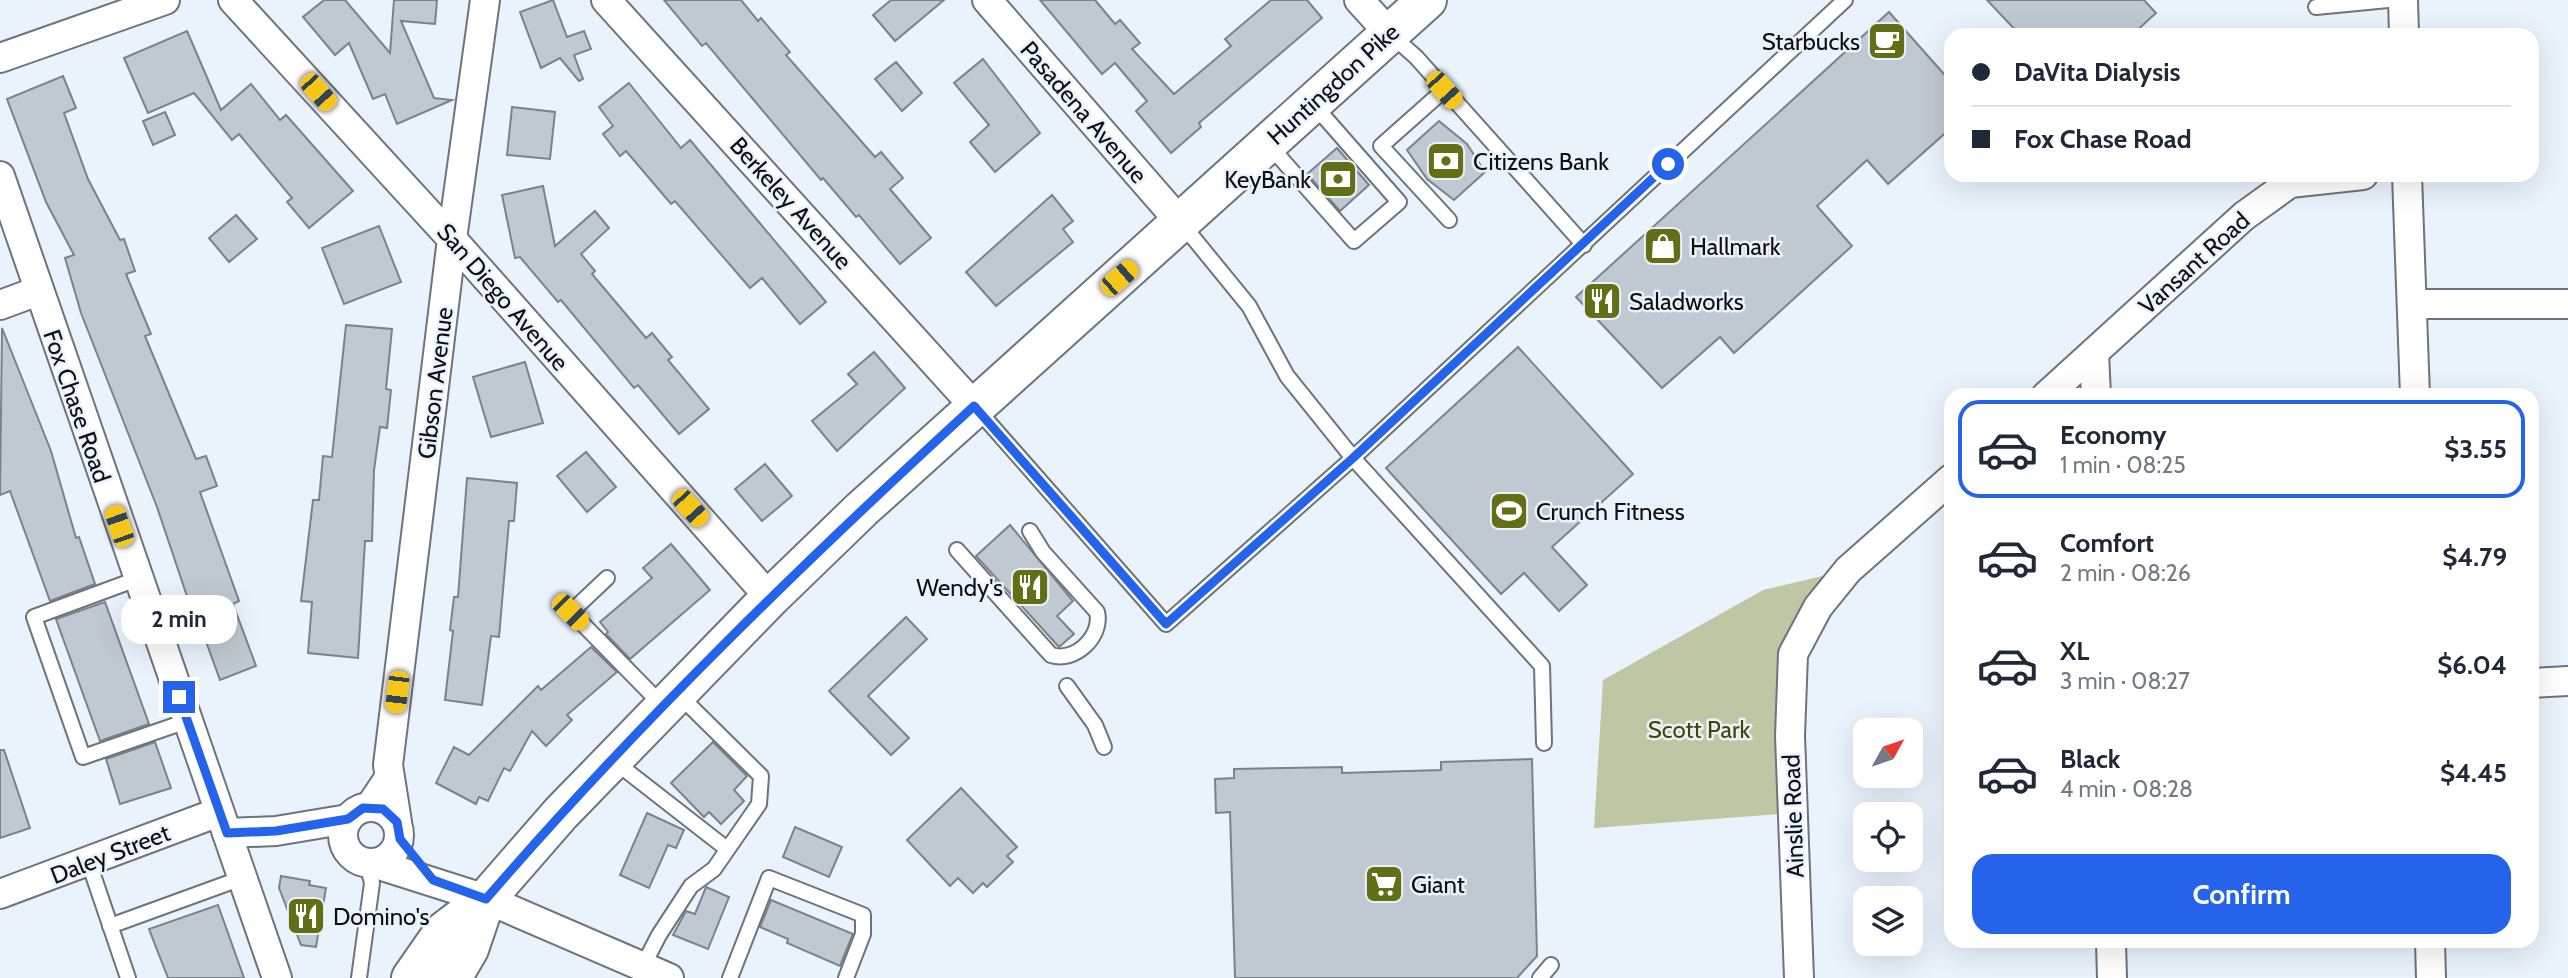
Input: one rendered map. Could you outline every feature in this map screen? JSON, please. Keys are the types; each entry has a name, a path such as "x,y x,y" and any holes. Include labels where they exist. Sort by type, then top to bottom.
{"main road":[{"name":"Huntingdon Pike","path":"411,978 443,932 486,899 561,813 770,598 974,406 1427,0"},
{"name":"Huntingdon Pike","path":"452,978 469,949 486,899"}],"street":[{"path":"0,58 165,0"},
{"name":"San Diego Avenue","path":"233,0 452,239 770,598"},
{"name":"Gibson Avenue","path":"398,830 388,765 452,239 485,0"},
{"name":"Berkeley Avenue","path":"606,0 974,406"},
{"name":"Pasadena Avenue","path":"987,0 1181,223"},
{"path":"1359,0 1390,34"},
{"path":"2403,0 2403,28"},
{"name":"Fox Chase Road","path":"0,176 277,978"},
{"name":"Vansant Road","path":"2055,388 2244,216 2290,183 2299,182"},
{"path":"2407,182 2415,388"},
{"path":"0,304 38,291"},
{"path":"2413,304 2568,304"},
{"path":"2095,353 2096,388"},
{"name":"Ainslie Road","path":"1799,978 1790,736 1793,654 1818,607 1848,570 1944,485"},
{"path":"2539,683 2568,681"},
{"path":"276,831 383,809 433,880"},
{"path":"354,814 343,838 365,861"},
{"path":"223,822 276,831 365,861 433,880 486,899 669,978"},
{"name":"Daley Street","path":"0,894 89,863 223,822"},
{"path":"365,861 392,855 398,830"},
{"path":"2111,948 2112,978"},
{"path":"2430,948 2431,978"}],"lane":[{"path":"974,406 1166,624 1353,458 1845,0"},
{"path":"2316,7 2388,0"},
{"path":"1390,34 1584,245"},
{"path":"1444,90 1381,146 1449,220"},
{"path":"1267,143 1354,241 1399,202 1312,103"},
{"path":"1181,223 1249,306 1287,376 1353,458 1542,666 1544,743"},
{"path":"957,550 1051,655 1061,659 1072,654 1095,635 1100,624 1097,612 1043,552 1030,531"},
{"path":"607,578 570,612 761,776 759,804 714,869 691,886 659,935 643,966"},
{"path":"137,579 34,617 83,757 187,721"},
{"path":"1067,686 1095,725 1104,747"},
{"path":"612,760 727,849"},
{"path":"354,814 388,765"},
{"path":"359,978 372,883 365,861"},
{"path":"89,863 128,978"},
{"path":"110,926 242,878"},
{"path":"730,978 769,878 863,915 863,934 846,978"},
{"path":"1540,978 1550,965"}],"green space":[{"name":"Scott Park","path":"1848,570 1793,654 1794,813 1594,828 1603,680 1763,590"}],"building":[{"path":"324,0 345,0 390,53 394,0 437,0 435,24 401,21 434,98 452,100 397,124 385,94 373,99 349,43 335,55 303,17"},
{"path":"553,0 567,37 584,31 591,49 574,55 583,79 579,81 560,58 541,68 520,12"},
{"path":"664,0 741,0 758,21 761,18 790,52 786,55 875,157 881,152 903,178 890,189 931,238 900,264 859,215 856,217 823,178 821,180 706,43 702,46"},
{"path":"891,0 944,0 895,41 873,15"},
{"path":"1040,0 1095,0 1115,24 1120,20 1140,43 1132,49 1174,94 1231,46 1225,39 1271,0 1307,0 1322,18 1199,123 1201,127 1171,153 1136,111 1147,101 1115,63 1102,74"},
{"path":"1987,0 2144,0 2156,13 2140,28 2013,28"},
{"path":"1889,12 1944,74 1944,134 1888,184 1867,160 1817,206 1852,246 1734,353 1720,337 1662,388 1576,297"},
{"path":"187,31 221,110 251,84 280,120 286,115 353,191 309,228 287,202 292,198 239,134 232,140 194,93 148,113 124,58"},
{"path":"983,59 1040,133 995,172 970,142 989,125 954,83"},
{"path":"896,62 922,93 902,111 875,79"},
{"path":"63,76 76,108 64,113 88,179 120,240 124,239 135,271 126,274 151,334 145,336 196,459 206,456 217,486 200,492 239,601 233,604 256,666 220,680 197,617 194,617 157,507 81,313 65,258 74,255 46,202 7,99"},
{"path":"629,83 681,148 690,140 826,302 800,324 762,278 750,288 675,201 671,204 626,151 620,156 603,134 613,126 599,107"},
{"path":"512,107 555,112 550,159 507,155"},
{"path":"165,112 175,135 153,145 143,121"},
{"name":"Citizens Bank","path":"1439,121 1467,144 1485,172 1454,200 1427,179 1407,150"},
{"name":"KeyBank","path":"1337,148 1369,185 1340,211 1307,174"},
{"path":"543,186 555,246 595,211 609,228 581,254 595,271 592,274 646,338 652,333 672,357 668,360 709,409 679,434 638,385 634,388 561,300 558,302 520,257 515,258 502,195"},
{"path":"1052,195 1073,221 1063,229 1073,242 996,306 966,272"},
{"path":"236,215 257,239 229,262 209,238"},
{"path":"379,226 401,282 344,304 322,248"},
{"path":"346,325 392,329 386,389 391,390 387,428 380,427 374,470 372,541 365,541 358,658 308,653 312,602 301,601 313,500 319,500 323,456 332,457"},
{"path":"2,328 51,451 76,538 79,537 95,584 50,601 10,491 0,495"},
{"name":"Crunch Fitness","path":"1518,347 1633,474 1552,547 1587,585 1559,611 1524,573 1501,594 1386,468"},
{"path":"874,352 905,388 837,451 812,421 857,384 848,374"},
{"path":"525,362 543,423 491,437 473,377"},
{"path":"586,452 616,487 587,512 557,476"},
{"path":"765,464 792,496 762,521 735,489"},
{"path":"467,478 517,483 514,521 509,521 499,637 491,636 482,705 445,700 454,597 458,597"},
{"name":"Wendy's","path":"1010,525 1073,601 1057,616 1074,634 1059,647 976,556"},
{"path":"671,544 710,590 630,659 606,634 608,632 600,622 652,578 643,568"},
{"path":"105,602 149,724 100,741 56,619"},
{"path":"906,617 927,639 868,696 909,738 891,755 829,691"},
{"path":"591,647 617,672 567,715 572,720 546,746 532,731 510,771 504,768 488,801 479,797 476,804 436,783 454,747 469,755 538,686 541,690"},
{"path":"155,742 171,788 120,804 106,759"},
{"path":"713,742 747,776 734,790 744,801 721,824 709,812 704,817 671,783"},
{"path":"0,750 4,750 30,828 0,838"},
{"name":"Giant","path":"1532,759 1537,956 1517,978 1235,978 1230,812 1216,813 1215,779 1234,778 1234,769 1342,767 1342,773 1441,770 1441,762"},
{"path":"961,788 1017,847 1007,856 1013,862 987,887 983,883 973,893 958,878 950,886 907,840"},
{"path":"647,813 684,830 676,848 668,845 649,888 620,875"},
{"path":"795,827 842,847 829,877 783,857"},
{"name":"Domino's","path":"281,876 310,881 309,885 326,888 316,947 301,945 279,888"},
{"path":"706,887 729,897 708,949 673,935 686,911 695,914"},
{"path":"771,900 853,934 840,966 787,943 788,939 760,927"},
{"path":"218,905 244,978 168,978 149,929"}],"place":[{"name":"Starbucks","path":"1887,41"},
{"name":"Citizens Bank","path":"1446,161"},
{"name":"KeyBank","path":"1338,179"},
{"name":"Hallmark","path":"1663,246"},
{"name":"Saladworks","path":"1602,301"},
{"name":"Crunch Fitness","path":"1509,511"},
{"name":"Wendy's","path":"1030,587"},
{"name":"Giant","path":"1384,884"},
{"name":"Domino's","path":"306,916"}],"route":[{"path":"179,697 227,833 276,831 348,819 363,808 383,809 397,822 400,839 433,880 486,899 561,813 751,618 862,509 974,406 1166,624 1353,458 1668,164"}]}
